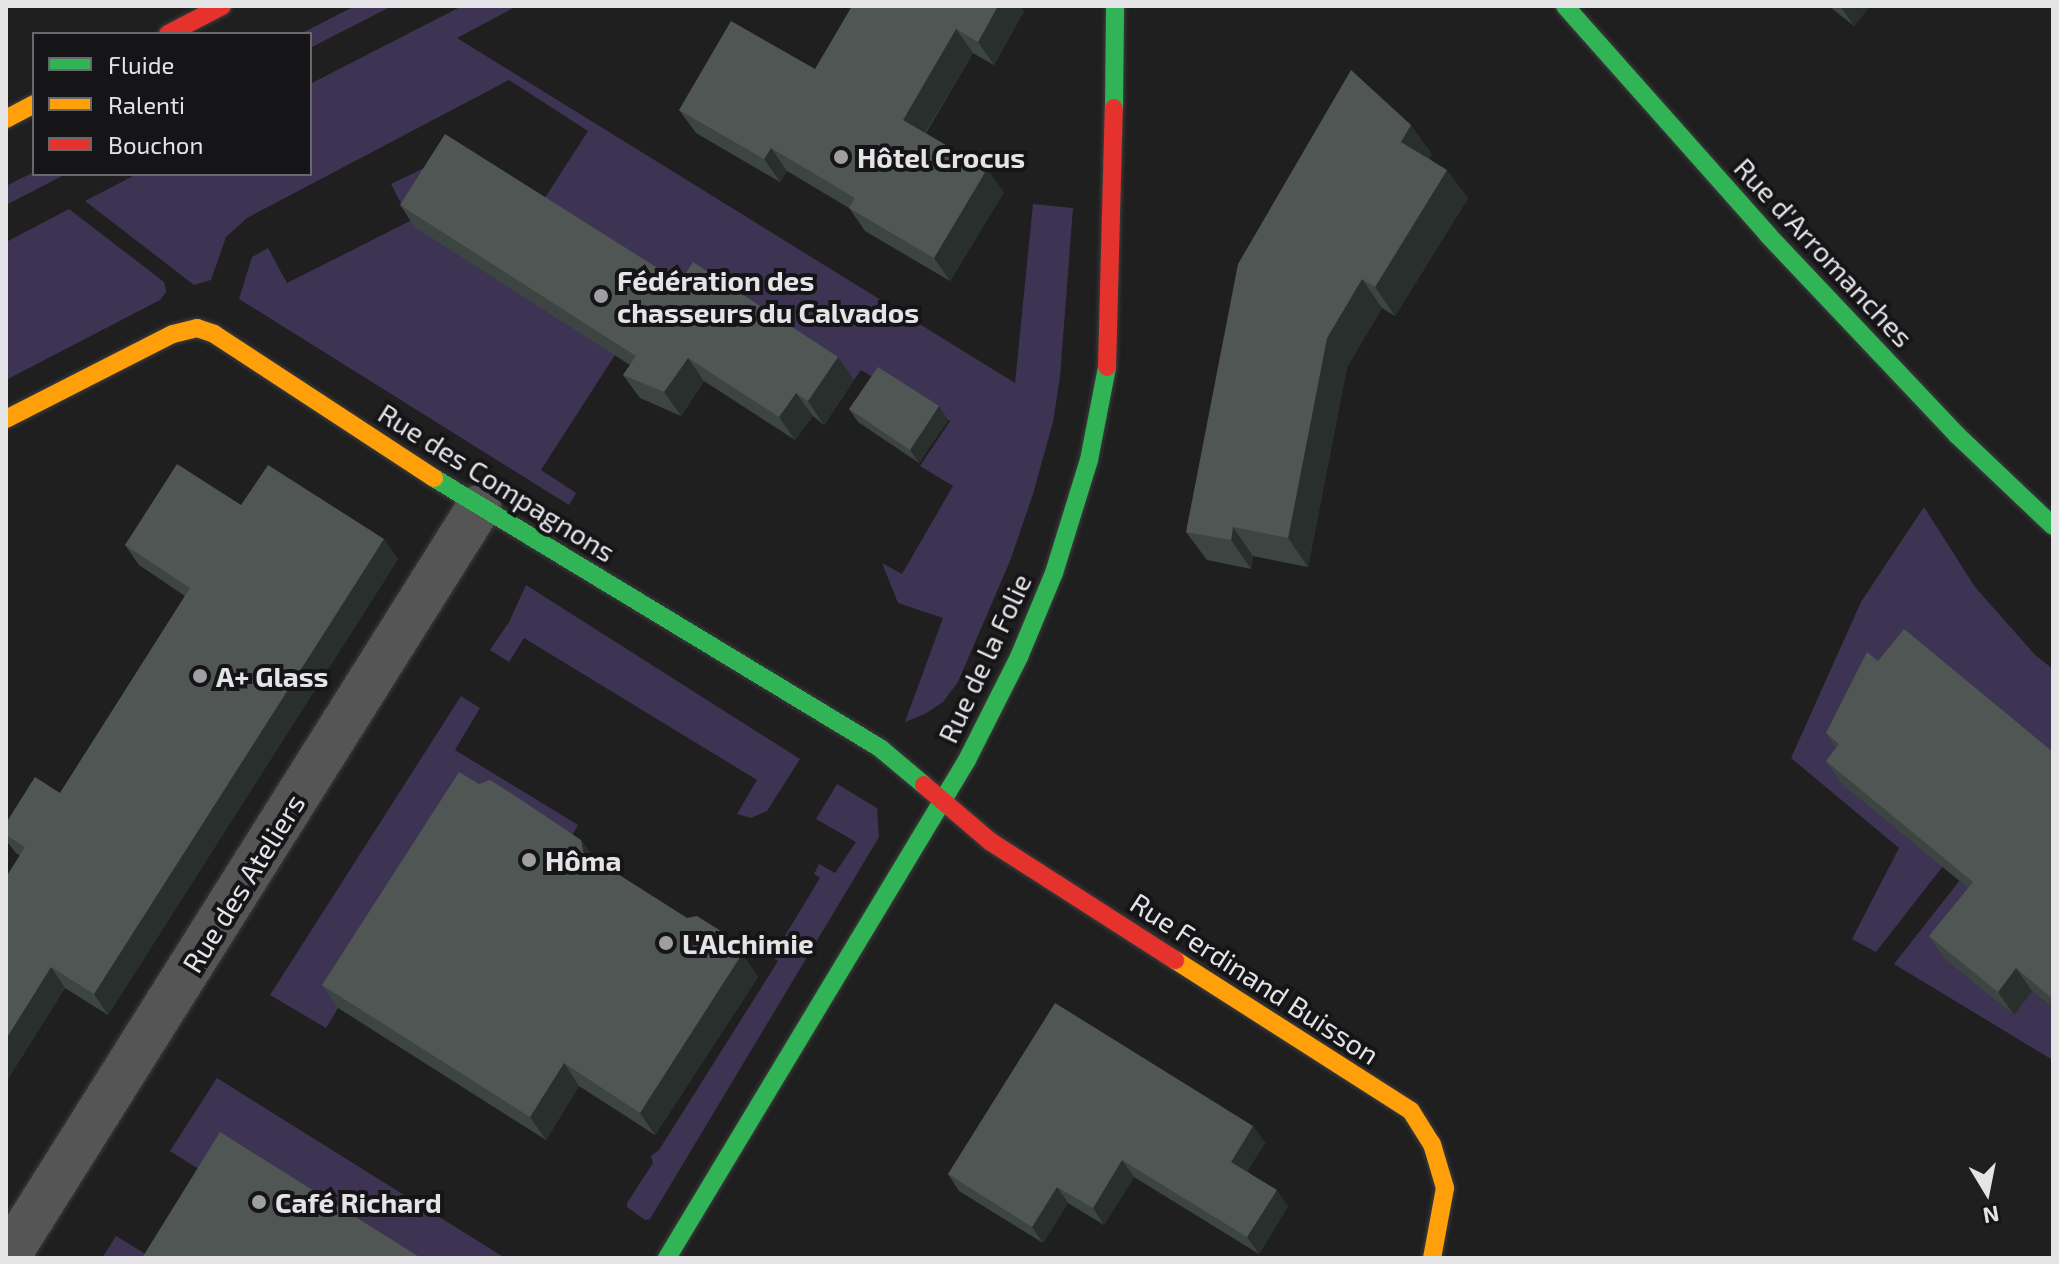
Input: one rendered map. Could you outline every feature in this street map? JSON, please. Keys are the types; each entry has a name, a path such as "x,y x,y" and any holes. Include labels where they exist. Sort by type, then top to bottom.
{"street":[{"path":"172,32 222,6"},
{"name":"Rue de la Folie","path":"667,1258 967,760 1040,609 1069,531 1089,460 1107,368 1114,227 1115,6"},
{"name":"Rue d'Arromanches","path":"1565,6 1768,235 1957,435 2053,526"},
{"path":"6,119 32,105"},
{"name":"Rue des Compagnons","path":"6,419 173,334 197,328 214,334 479,507 880,748 943,802"},
{"name":"Rue des Ateliers","path":"7,1258 479,507"},
{"name":"Rue Ferdinand Buisson","path":"943,802 991,842 1411,1111 1432,1144 1445,1188 1442,1219 1432,1258"}],"shaded area":[{"path":"355,6 392,6 312,47 312,32 304,32"},
{"path":"462,6 517,6 457,38 1015,383 1033,204 1073,208 1060,377 1053,422 1010,561 958,682 943,702 905,722 943,618 898,603 882,563 902,574 953,486 920,466 950,421 888,380 884,384 861,370 854,380 709,286 696,306 539,207 588,131 509,80 247,218 226,237 211,280 194,285 85,201 133,176 312,176 312,83"},
{"path":"459,151 615,355 541,470 576,493 569,505 239,299 252,257 268,248 287,283 410,221 391,184"},
{"path":"32,173 32,176 62,176 6,205 6,186"},
{"path":"69,209 164,282 166,292 160,300 6,380 6,242"},
{"path":"1924,507 1975,587 2035,655 2053,669 2053,761 1943,866 1876,952 1852,939 1899,848 1791,758 1861,602"},
{"path":"526,585 800,759 767,811 751,818 737,814 757,780 524,638 509,662 490,650 509,622"},
{"path":"461,696 480,708 455,750 578,825 563,851 349,990 326,1028 270,995"},
{"path":"837,784 877,808 879,837 650,1219 645,1220 627,1207 627,1203 653,1163 651,1156 659,1150 778,961 772,957 820,878 814,874 819,864 835,873 856,842 816,819"},
{"path":"1960,880 1990,905 2014,1015 2032,991 2053,1008 2051,1059 1894,964"},
{"path":"217,1078 505,1258 400,1258 219,1182 170,1151"},
{"path":"116,1236 152,1258 102,1258"}],"building":[{"name":"Hôtel Crocus","path":"852,6 998,6 978,42 956,29 903,120 987,169 934,258 849,208 855,198 771,148 764,159 679,110 731,21 815,69"},
{"path":"1351,70 1411,125 1401,142 1447,170 1375,287 1362,279 1327,338 1288,538 1233,527 1231,540 1186,532 1238,264"},
{"name":"Fédération des chasseurs du Calvados","path":"445,134 680,282 693,262 838,357 808,401 796,393 779,417 688,358 664,392 623,375 636,356 400,205"},
{"path":"878,367 939,406 910,450 849,409"},
{"path":"177,464 241,505 268,465 384,539 94,994 51,967 6,1039 6,877 25,847 6,835 6,823 35,777 60,793 190,588 125,545"},
{"path":"1904,629 2053,752 2053,999 2016,968 1998,992 1929,936 1973,882 1826,761 1839,744 1826,733 1867,652 1878,661"},
{"path":"459,772 479,784 490,780 514,795 581,840 583,852 687,918 697,916 724,933 725,943 742,954 640,1113 564,1063 530,1117 322,985"},
{"path":"1055,1003 1253,1126 1231,1162 1277,1190 1247,1237 1122,1160 1093,1208 1057,1187 1032,1227 948,1174"},
{"name":"Café Richard","path":"220,1132 421,1258 142,1258"}],"traffic: fast":[{"path":"1114,108 1115,6"},
{"path":"1565,6 1768,235 1957,435 2053,526"},
{"path":"667,1258 967,760 1019,657 1054,573 1089,460 1107,367"},
{"path":"434,478 880,748 924,785"}],"traffic: slow":[{"path":"6,119 32,105"},
{"path":"6,419 173,334 197,328 214,334 434,478"},
{"path":"1175,960 1411,1111 1432,1144 1445,1188 1432,1258"}],"traffic: jam":[{"path":"172,32 222,6"},
{"path":"1107,367 1114,108"},
{"path":"924,785 991,842 1175,960"}],"place":[{"name":"Hôtel Crocus","path":"841,157"},
{"name":"Fédération des chasseurs du Calvados","path":"601,296"},
{"name":"A+ Glass","path":"200,676"},
{"name":"Hôma","path":"529,860"},
{"name":"L'Alchimie","path":"666,943"},
{"name":"Café Richard","path":"259,1202"}]}
